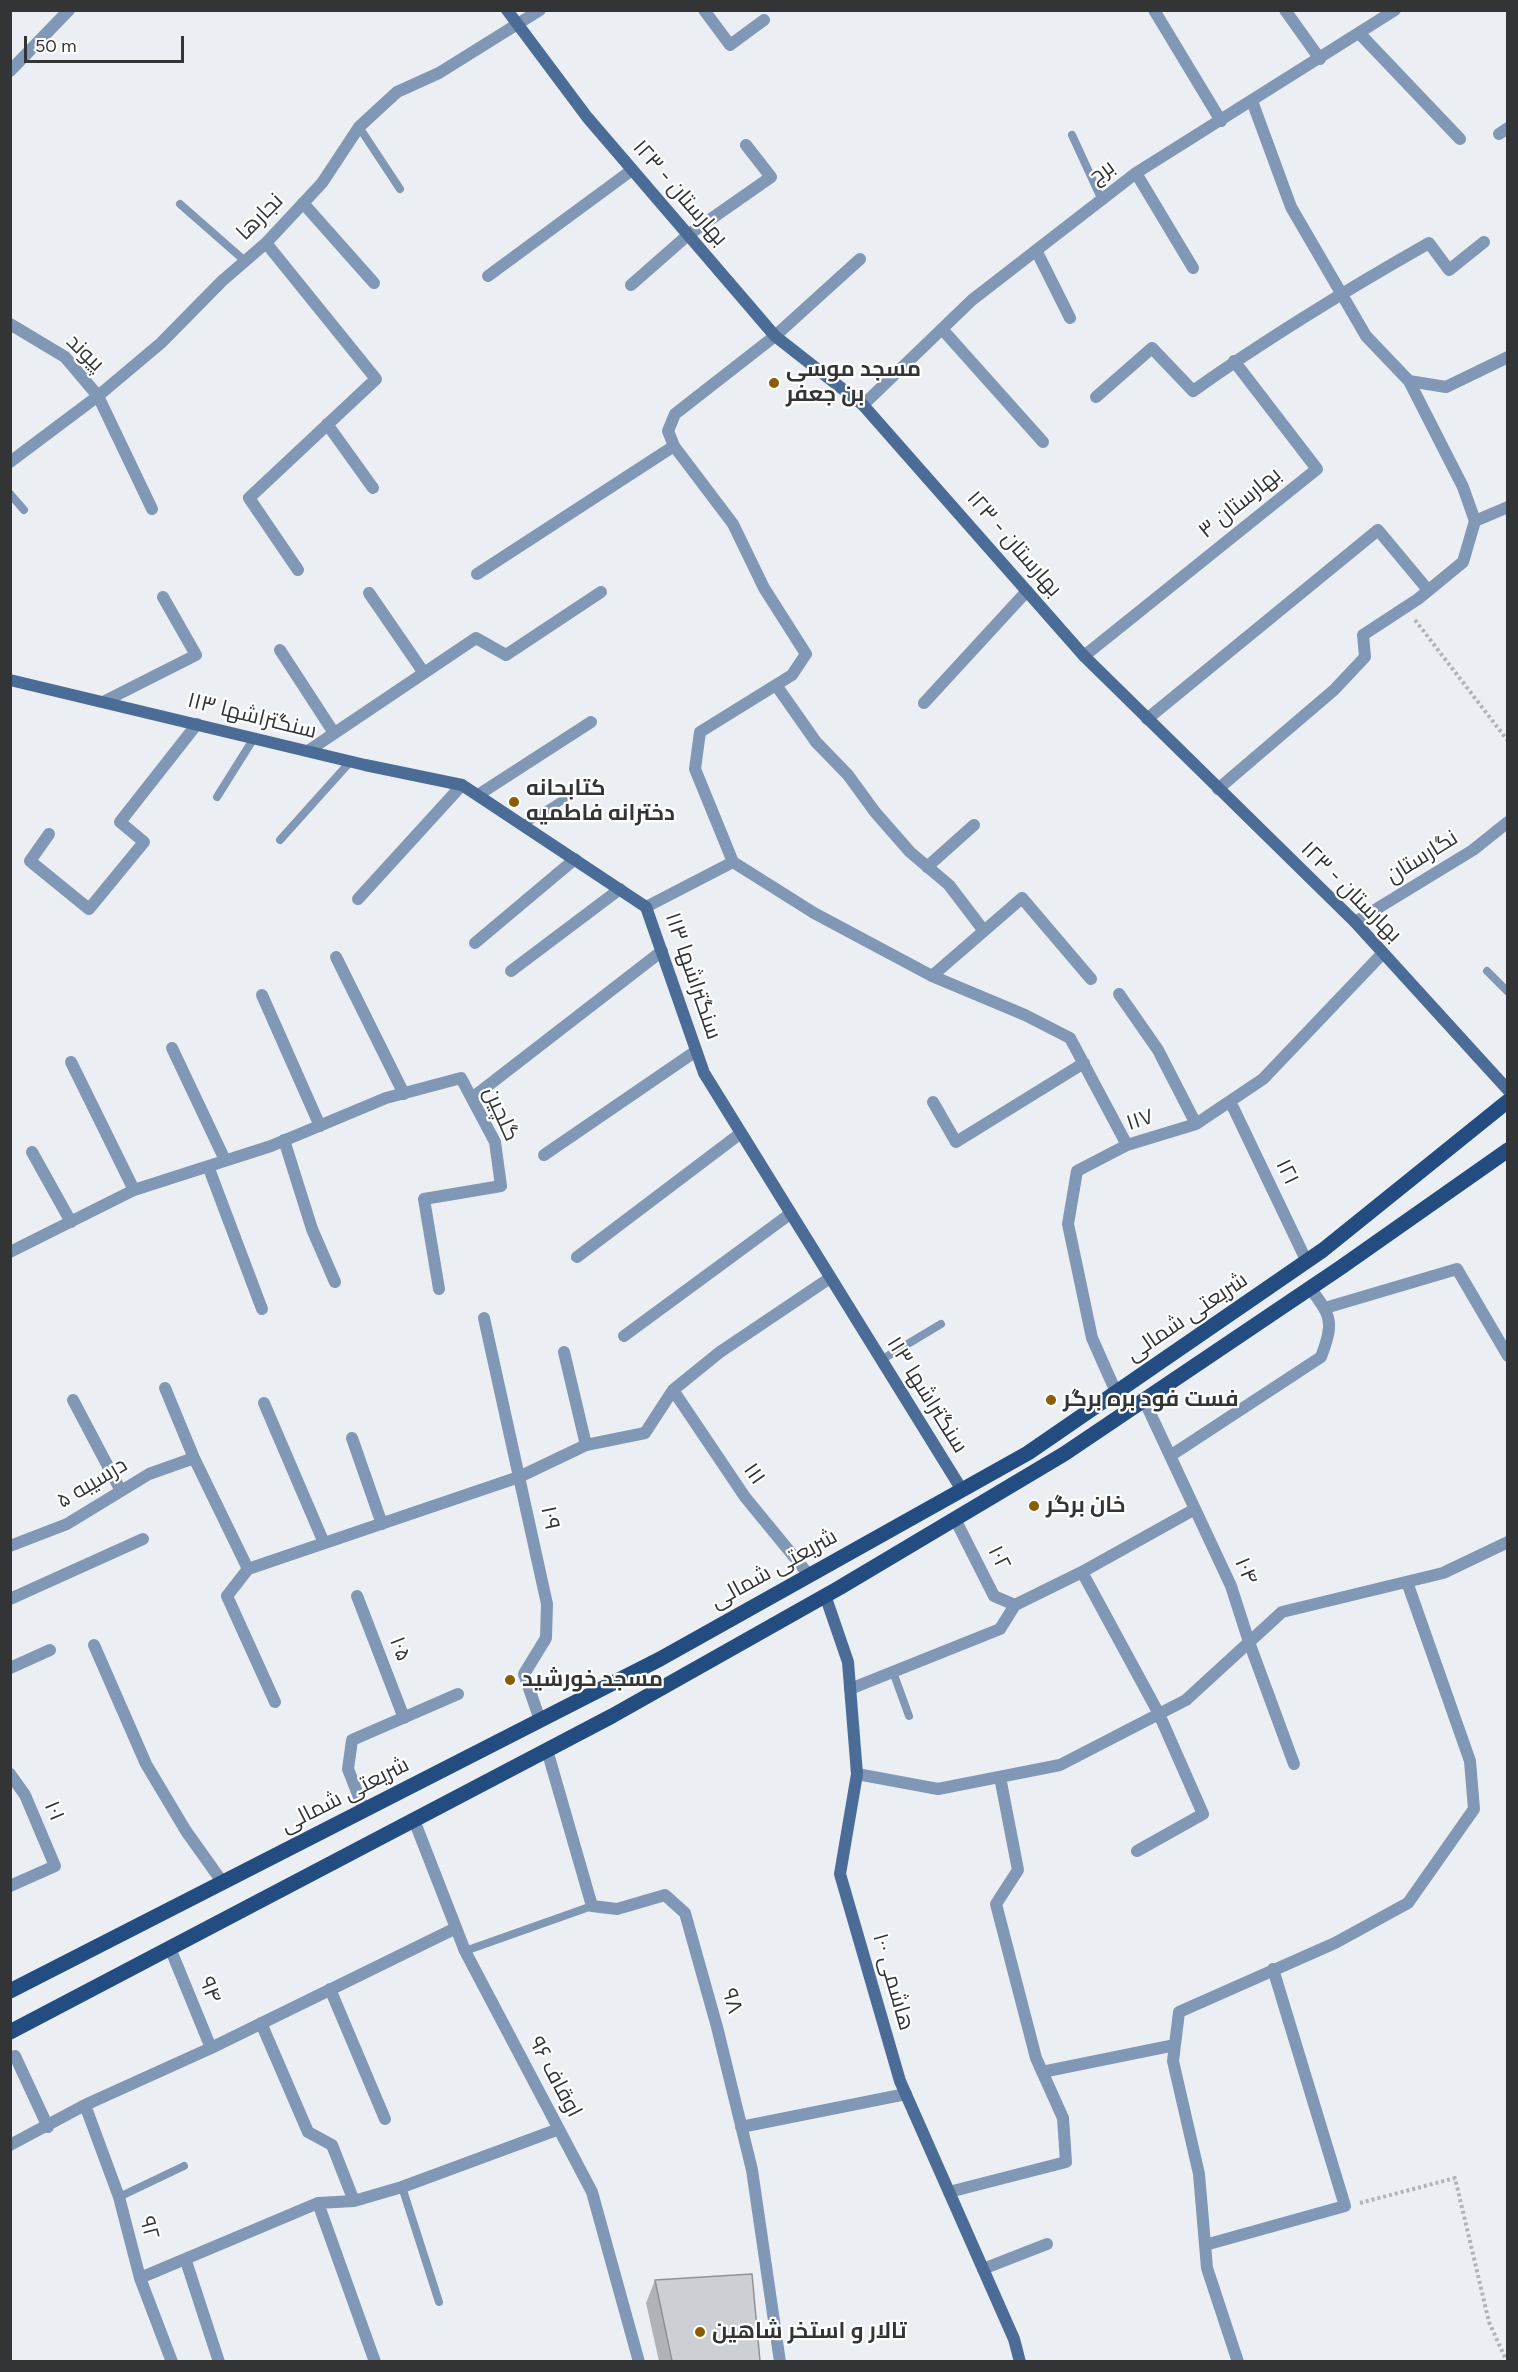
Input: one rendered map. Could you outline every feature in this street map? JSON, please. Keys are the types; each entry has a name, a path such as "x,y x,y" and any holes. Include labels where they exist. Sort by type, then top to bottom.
{"main road":[{"name":"شریعتی شمالی","path":"10,1991 660,1659 1028,1453 1307,1262 1508,1101"},
{"name":"شریعتی شمالی","path":"10,2032 547,1750 672,1682 955,1519 1064,1454 1310,1288 1508,1150"},
{"path":"660,1659 672,1682"}],"street":[{"path":"10,71 69,10"},
{"name":"بهارستان - ۱۲۳","path":"507,10 587,117 775,336 863,405 1084,656 1355,922 1508,1090"},
{"name":"نجارها","path":"10,462 98,396 161,343 222,281 266,243 322,183 359,127 398,92 439,73 516,23 529,19 540,10"},
{"path":"704,10 730,45 764,20"},
{"path":"1154,10 1221,121"},
{"path":"1285,10 1320,59"},
{"name":"برج","path":"863,405 972,300 1101,198 1136,173 1395,10"},
{"path":"1360,34 1460,139"},
{"path":"1218,789 1334,690 1365,657 1363,634 1405,607 1463,562 1475,521 1463,487 1409,381 1366,336 1291,207 1252,101"},
{"path":"631,285 688,235 771,177 746,145"},
{"path":"488,276 633,170"},
{"path":"1136,173 1193,268"},
{"path":"303,203 374,283"},
{"path":"1096,397 1152,348 1193,391 1341,293 1429,243 1449,270 1484,242"},
{"path":"266,243 376,379 249,498 298,570"},
{"path":"1036,249 1070,318"},
{"path":"860,259 775,336 675,414 668,431 674,446 733,524 764,588 806,654 792,675 700,732 695,769 734,862 814,913 932,976 1025,1015 1070,1038 1127,1145"},
{"name":"پیوند","path":"10,324 65,357 98,396 152,509"},
{"path":"942,329 1043,442"},
{"path":"1409,381 1446,387 1508,357"},
{"name":"بهارستان ۳","path":"1084,656 1317,469 1234,362"},
{"path":"327,424 373,488"},
{"path":"477,574 674,446"},
{"path":"1475,521 1508,507"},
{"path":"1147,719 1378,530 1428,590"},
{"path":"924,703 1027,591"},
{"path":"308,751 477,638 506,655 601,592"},
{"path":"369,593 424,673"},
{"path":"105,702 196,655 163,597"},
{"path":"279,650 334,733"},
{"name":"سنگتراشها ۱۱۳","path":"10,680 350,762 462,785 646,907 704,1073 962,1490"},
{"path":"776,685 816,742 848,775 875,812 910,852 948,885 984,931"},
{"path":"478,795 591,722"},
{"path":"49,834 30,861 89,909 144,842 120,822 197,724"},
{"path":"358,899 462,785"},
{"name":"نگارستان","path":"1355,922 1473,850 1508,822"},
{"path":"927,867 974,825"},
{"path":"475,943 575,859"},
{"path":"646,907 734,862"},
{"path":"511,971 620,889"},
{"path":"932,976 1022,898 1091,980"},
{"path":"472,1098 662,951"},
{"name":"۱۱۷","path":"1116,1392 1092,1338 1068,1224 1077,1171 1127,1145 1196,1124 1263,1079 1383,953"},
{"path":"336,957 404,1094"},
{"path":"1119,994 1158,1050 1196,1124"},
{"path":"262,995 320,1126"},
{"path":"172,1048 225,1160"},
{"path":"544,1155 696,1051"},
{"path":"71,1062 134,1190"},
{"path":"933,1102 956,1142 1084,1064"},
{"name":"گلچین","path":"10,1252 134,1190 284,1140 386,1098 461,1078 495,1142 501,1186 424,1198 439,1289"},
{"name":"۱۲۱","path":"1230,1101 1307,1262"},
{"path":"577,1257 741,1133"},
{"path":"284,1140 312,1229 335,1282"},
{"path":"32,1152 71,1222"},
{"path":"208,1166 262,1309"},
{"path":"624,1336 790,1214"},
{"path":"1325,1308 1457,1269 1508,1356"},
{"path":"275,1702 227,1596 248,1569 519,1477 586,1445 645,1433 673,1390 720,1352 830,1278"},
{"path":"1170,1456 1322,1357 1331,1332 1325,1308 1310,1288"},
{"name":"۱۰۹","path":"484,1318 547,1605 546,1638 524,1674 540,1720"},
{"path":"564,1352 586,1445"},
{"path":"165,1388 194,1458 248,1569"},
{"name":"۱۱۱","path":"673,1390 745,1497 809,1575"},
{"path":"73,1400 121,1491"},
{"name":"۱۰۴","path":"1144,1400 1231,1586 1294,1764"},
{"path":"264,1403 324,1543"},
{"path":"352,1438 382,1524"},
{"name":"درسیبه ۵","path":"10,1546 67,1524 149,1474 194,1458"},
{"path":"850,1689 1000,1629 1015,1605 1083,1572 1195,1509"},
{"name":"۱۰۲","path":"955,1519 994,1596 1015,1605"},
{"path":"10,1599 143,1539"},
{"path":"857,1774 938,1789 1060,1765 1186,1700 1282,1612 1443,1573 1508,1542"},
{"path":"1083,1572 1159,1714 1203,1814 1137,1851"},
{"path":"1238,2361 1207,2268 1199,2174 1173,2061 1179,2012 1335,1943 1408,1903 1474,1809 1470,1761 1407,1582"},
{"name":"هاشمی ۱۰۰","path":"825,1595 848,1662 857,1774 840,1875 900,2081 1014,2339 1020,2361"},
{"name":"۱۰۵","path":"357,1596 404,1718"},
{"path":"94,1645 146,1764 186,1831 223,1882"},
{"path":"10,1668 50,1650"},
{"path":"364,1810 348,1769 352,1740 458,1694"},
{"path":"547,1750 592,1906"},
{"name":"۱۰۱","path":"10,1774 25,1795 55,1866 10,1886"},
{"path":"949,2192 1066,2162 1063,2118 1036,2058 996,1904 1018,1870 1000,1777"},
{"name":"اوقاف ۹۶","path":"414,1820 465,1951 592,2192 639,2361"},
{"name":"۹۸","path":"592,1906 617,1909 665,1895 685,1913 717,2027 752,2170 780,2361"},
{"path":"10,2145 48,2127 85,2105 211,2048 456,1928"},
{"name":"۹۴","path":"170,1948 211,2048"},
{"path":"1205,2245 1345,2206 1273,1969"},
{"path":"330,1989 385,2119"},
{"path":"261,2023 308,2132 332,2145 354,2201"},
{"path":"1042,2072 1175,2045"},
{"path":"15,2056 48,2127"},
{"path":"741,2127 906,2094"},
{"name":"۹۲","path":"85,2105 119,2197 140,2278 172,2361"},
{"path":"140,2278 318,2203 354,2201 402,2187 559,2128"},
{"path":"318,2203 375,2361"},
{"path":"983,2269 1047,2244"},
{"path":"186,2260 219,2361"}],"lane":[{"path":"359,127 400,189"},
{"path":"1072,135 1101,198"},
{"path":"180,204 245,261"},
{"path":"10,494 24,510"},
{"path":"217,798 254,738"},
{"path":"280,840 350,762"},
{"path":"523,825 564,799"},
{"path":"1487,971 1508,992"},
{"path":"881,1360 941,1324"},
{"path":"893,1672 909,1716"},
{"path":"465,1951 592,1906"},
{"path":"119,2197 184,2166"},
{"path":"402,2187 439,2302"}],"path":[{"path":"1405,607 1508,741"},
{"path":"1345,2206 1455,2178 1489,2322 1507,2361"}],"building":[{"name":"تالار و استخر شاهین","path":"752,2274 760,2361 672,2361 655,2280"}],"place":[{"name":"مسجد موسی بن جعفر","path":"774,383"},
{"name":"کتابحانه دخترانه فاطمیه","path":"514,802"},
{"name":"فست فود بره برگر","path":"1051,1400"},
{"name":"خان برگر","path":"1034,1506"},
{"name":"مسجد خورشید","path":"510,1680"},
{"name":"تالار و استخر شاهین","path":"700,2332"}]}
